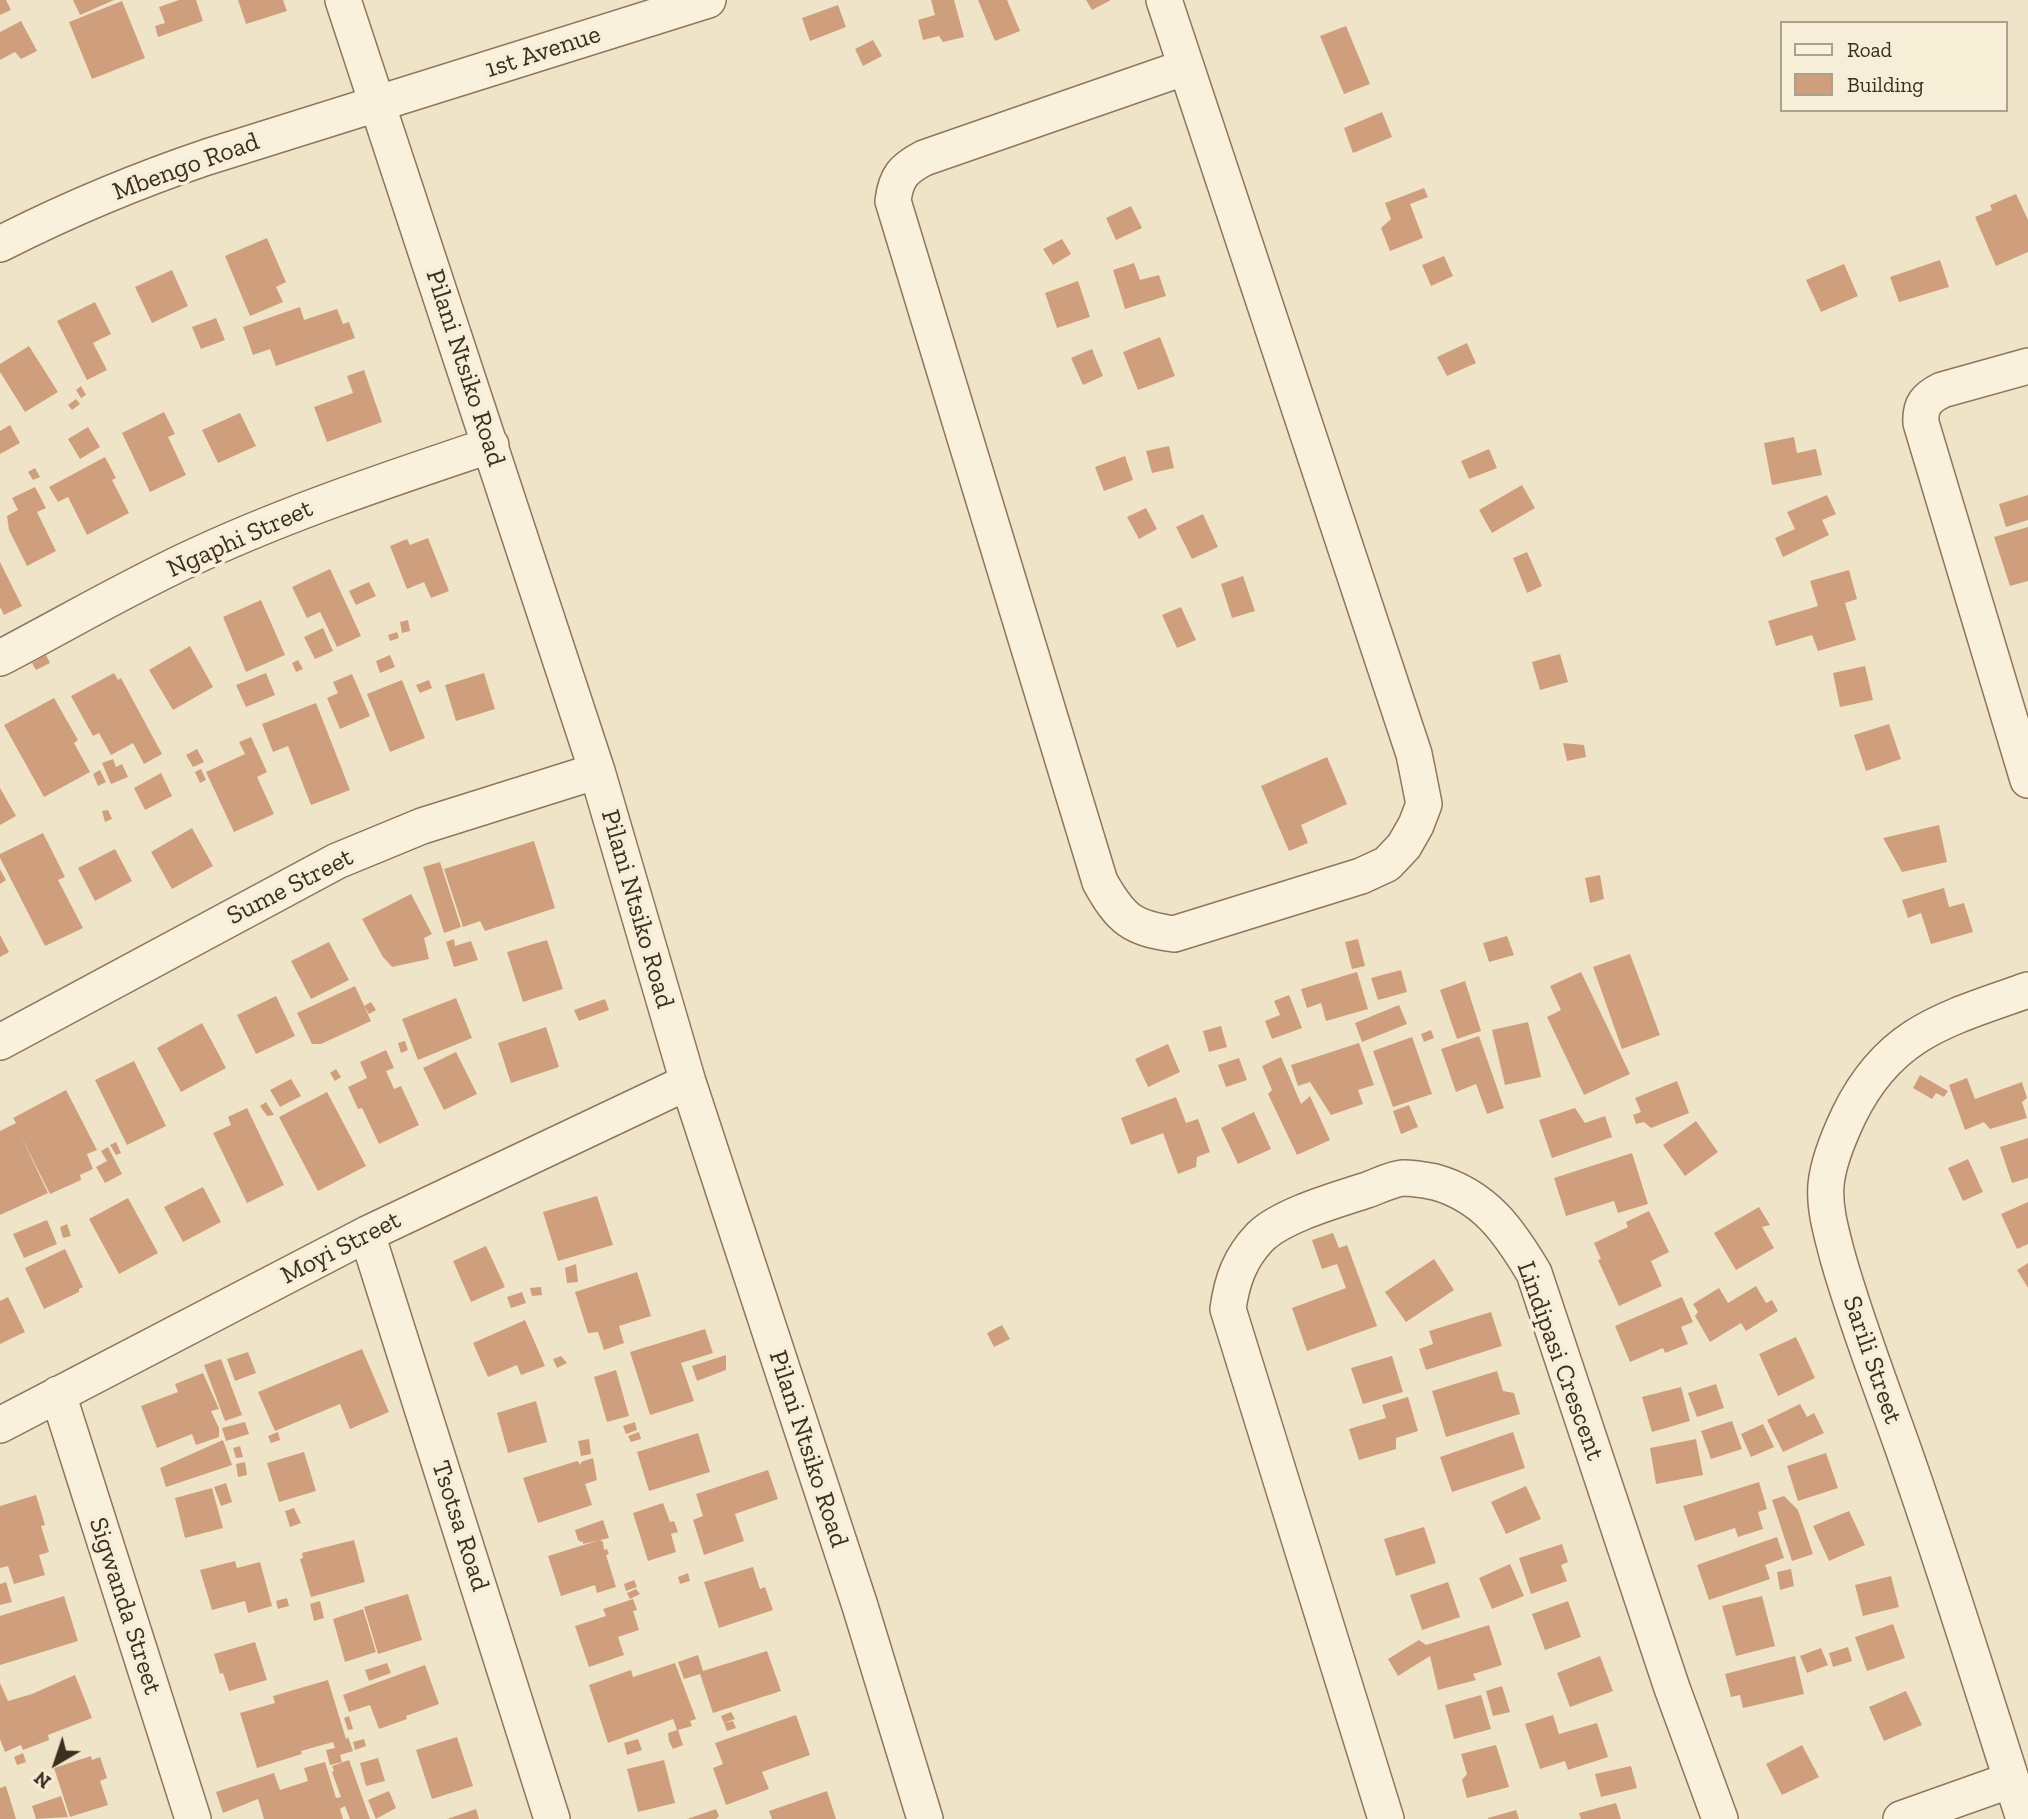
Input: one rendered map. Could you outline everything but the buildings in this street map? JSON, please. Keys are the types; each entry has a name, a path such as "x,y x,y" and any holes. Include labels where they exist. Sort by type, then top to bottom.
{"street":[{"name":"Pilani Ntsiko Road","path":"344,0 597,771 688,1082 860,1606 925,1819"},
{"name":"1st Avenue","path":"378,105 708,0"},
{"path":"1164,0 1413,754 1424,804 1404,846 1387,864 1362,876 1174,934 1147,930 1124,917 1111,902 1100,882 893,201 895,185 906,167 924,158 1186,67"},
{"name":"Mbengo Road","path":"0,244 142,179 239,146 378,105"},
{"path":"2028,366 1942,390 1930,396 1920,411 1921,423 2014,673 2028,780"},
{"name":"Ngaphi Street","path":"0,659 199,554 254,530 337,497 491,445"},
{"name":"Sume Street","path":"0,1042 337,861 422,826 597,771"},
{"name":"Sarili Street","path":"2024,1819 1911,1471 1846,1284 1827,1209 1826,1184 1833,1153 1861,1090 1878,1067 1898,1047 1919,1033 1955,1016 2028,990"},
{"name":"Moyi Street","path":"0,1425 367,1234 688,1082"},
{"name":"Lindipasi Crescent","path":"1386,1819 1228,1309 1232,1282 1240,1262 1262,1235 1301,1213 1401,1178 1433,1182 1447,1187 1491,1212 1513,1237 1534,1273 1672,1688 1720,1819"},
{"name":"Tsotsa Road","path":"367,1234 552,1819"},
{"name":"Sigwanda Street","path":"58,1394 193,1819"},
{"path":"1902,1819 2011,1780"}]}
